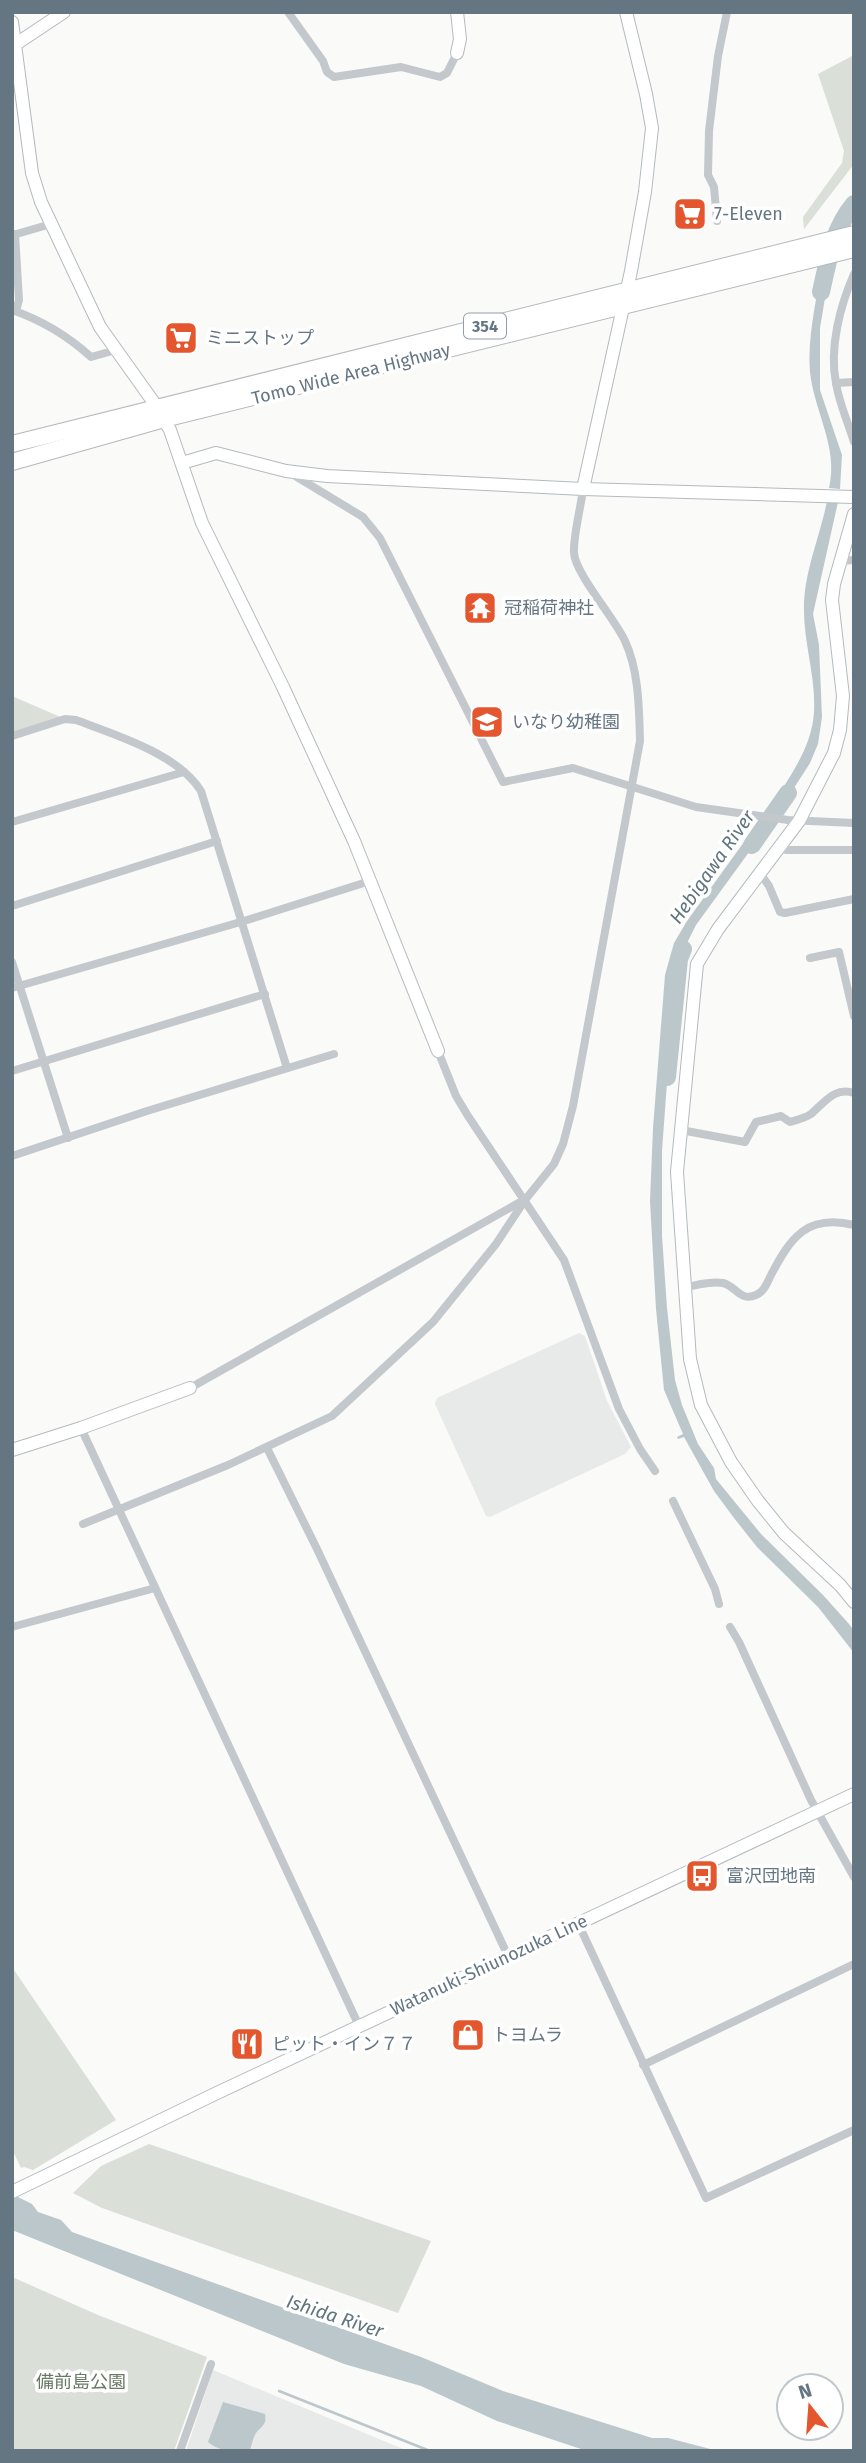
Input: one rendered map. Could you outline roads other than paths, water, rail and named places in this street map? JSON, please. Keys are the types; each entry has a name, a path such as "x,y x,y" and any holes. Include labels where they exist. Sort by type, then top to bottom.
{"highway":[{"name":"Tomo Wide Area Highway","path":"625,299 813,243 853,244"},
{"name":"Tomo Wide Area Highway","path":"12,444 161,413 625,299 808,260 853,244"},
{"name":"Tomo Wide Area Highway","path":"12,462 161,413"}],"street":[{"path":"16,44 64,12"},
{"path":"288,12 323,61 327,72 334,77 401,67 440,77 447,73 457,53 460,39 457,12"},
{"path":"83,1524 267,1448 332,1416 433,1322 496,1244 525,1200 554,1164 563,1144 570,1119 640,741 639,703 631,654 624,638 582,573 574,554 583,489 625,299 645,192 652,128 626,12"},
{"path":"717,13 726,13 709,131 708,175 714,187 717,220"},
{"path":"12,22 32,173 51,224 100,327 161,413 182,463 202,523 283,687 370,881 456,1096 564,1260 619,1409 655,1471"},
{"path":"51,224 14,235 19,300 14,311 73,340 91,357 116,349"},
{"path":"854,274 843,301 835,349 836,383 854,442"},
{"path":"836,383 854,382"},
{"path":"182,463 216,453 286,471 327,476 583,489 853,497"},
{"path":"286,471 363,517 380,538 503,782 573,768 696,807 794,820 854,823"},
{"path":"854,514 847,561 834,583 832,608 848,696 834,753 779,845 709,941 697,964 677,1172 693,1376 701,1405 731,1462 768,1513 784,1533 840,1585 854,1602"},
{"path":"12,736 65,719 76,720 162,756 195,782 201,791 244,921 287,1068"},
{"path":"12,822 184,772"},
{"path":"12,906 218,841"},
{"path":"779,845 786,850 854,850"},
{"path":"757,875 762,876 769,886 780,912 854,899"},
{"path":"16,987 244,921 370,881"},
{"path":"810,958 839,952 854,1016"},
{"path":"12,962 16,987 68,1138"},
{"path":"12,1071 265,994"},
{"path":"12,1156 334,1055"},
{"path":"681,1130 745,1142 756,1122 781,1116 790,1122 808,1116 828,1097 853,1091"},
{"path":"12,1450 190,1388 525,1200"},
{"path":"685,1287 710,1282 726,1283 741,1296 751,1297 762,1293 784,1251 800,1233 822,1222 835,1221 854,1225"},
{"path":"81,1428 359,2026"},
{"path":"267,1448 508,1956"},
{"path":"673,1501 715,1589 719,1604"},
{"path":"12,1627 155,1588"},
{"path":"730,1628 740,1642 803,1782 854,1877"},
{"name":"Watanuki-Shiunozuka Line","path":"17,2190 854,1794"},
{"path":"578,1923 706,2198 854,2130"},
{"path":"643,2065 854,1964"},
{"path":"180,2451 211,2364"}],"waterway":[{"name":"Hebigawa River","path":"821,292 836,235 854,204"},
{"name":"Hebigawa River","path":"752,845 788,793"},
{"name":"Hebigawa River","path":"667,1077 679,959 683,949"},
{"path":"279,2391 430,2451"}],"place":[{"name":"7-Eleven","path":"690,214"},
{"name":"ミニストップ","path":"181,338"},
{"name":"冠稲荷神社","path":"480,608"},
{"name":"いなり幼稚園","path":"487,722"},
{"name":"富沢団地南","path":"702,1876"},
{"name":"トヨムラ","path":"468,2035"},
{"name":"ピット・イン７７","path":"247,2044"}],"water label":[{"name":"Ishida River","path":"335,2316"}],"park label":[{"name":"備前島公園","path":"81,2382"}]}
